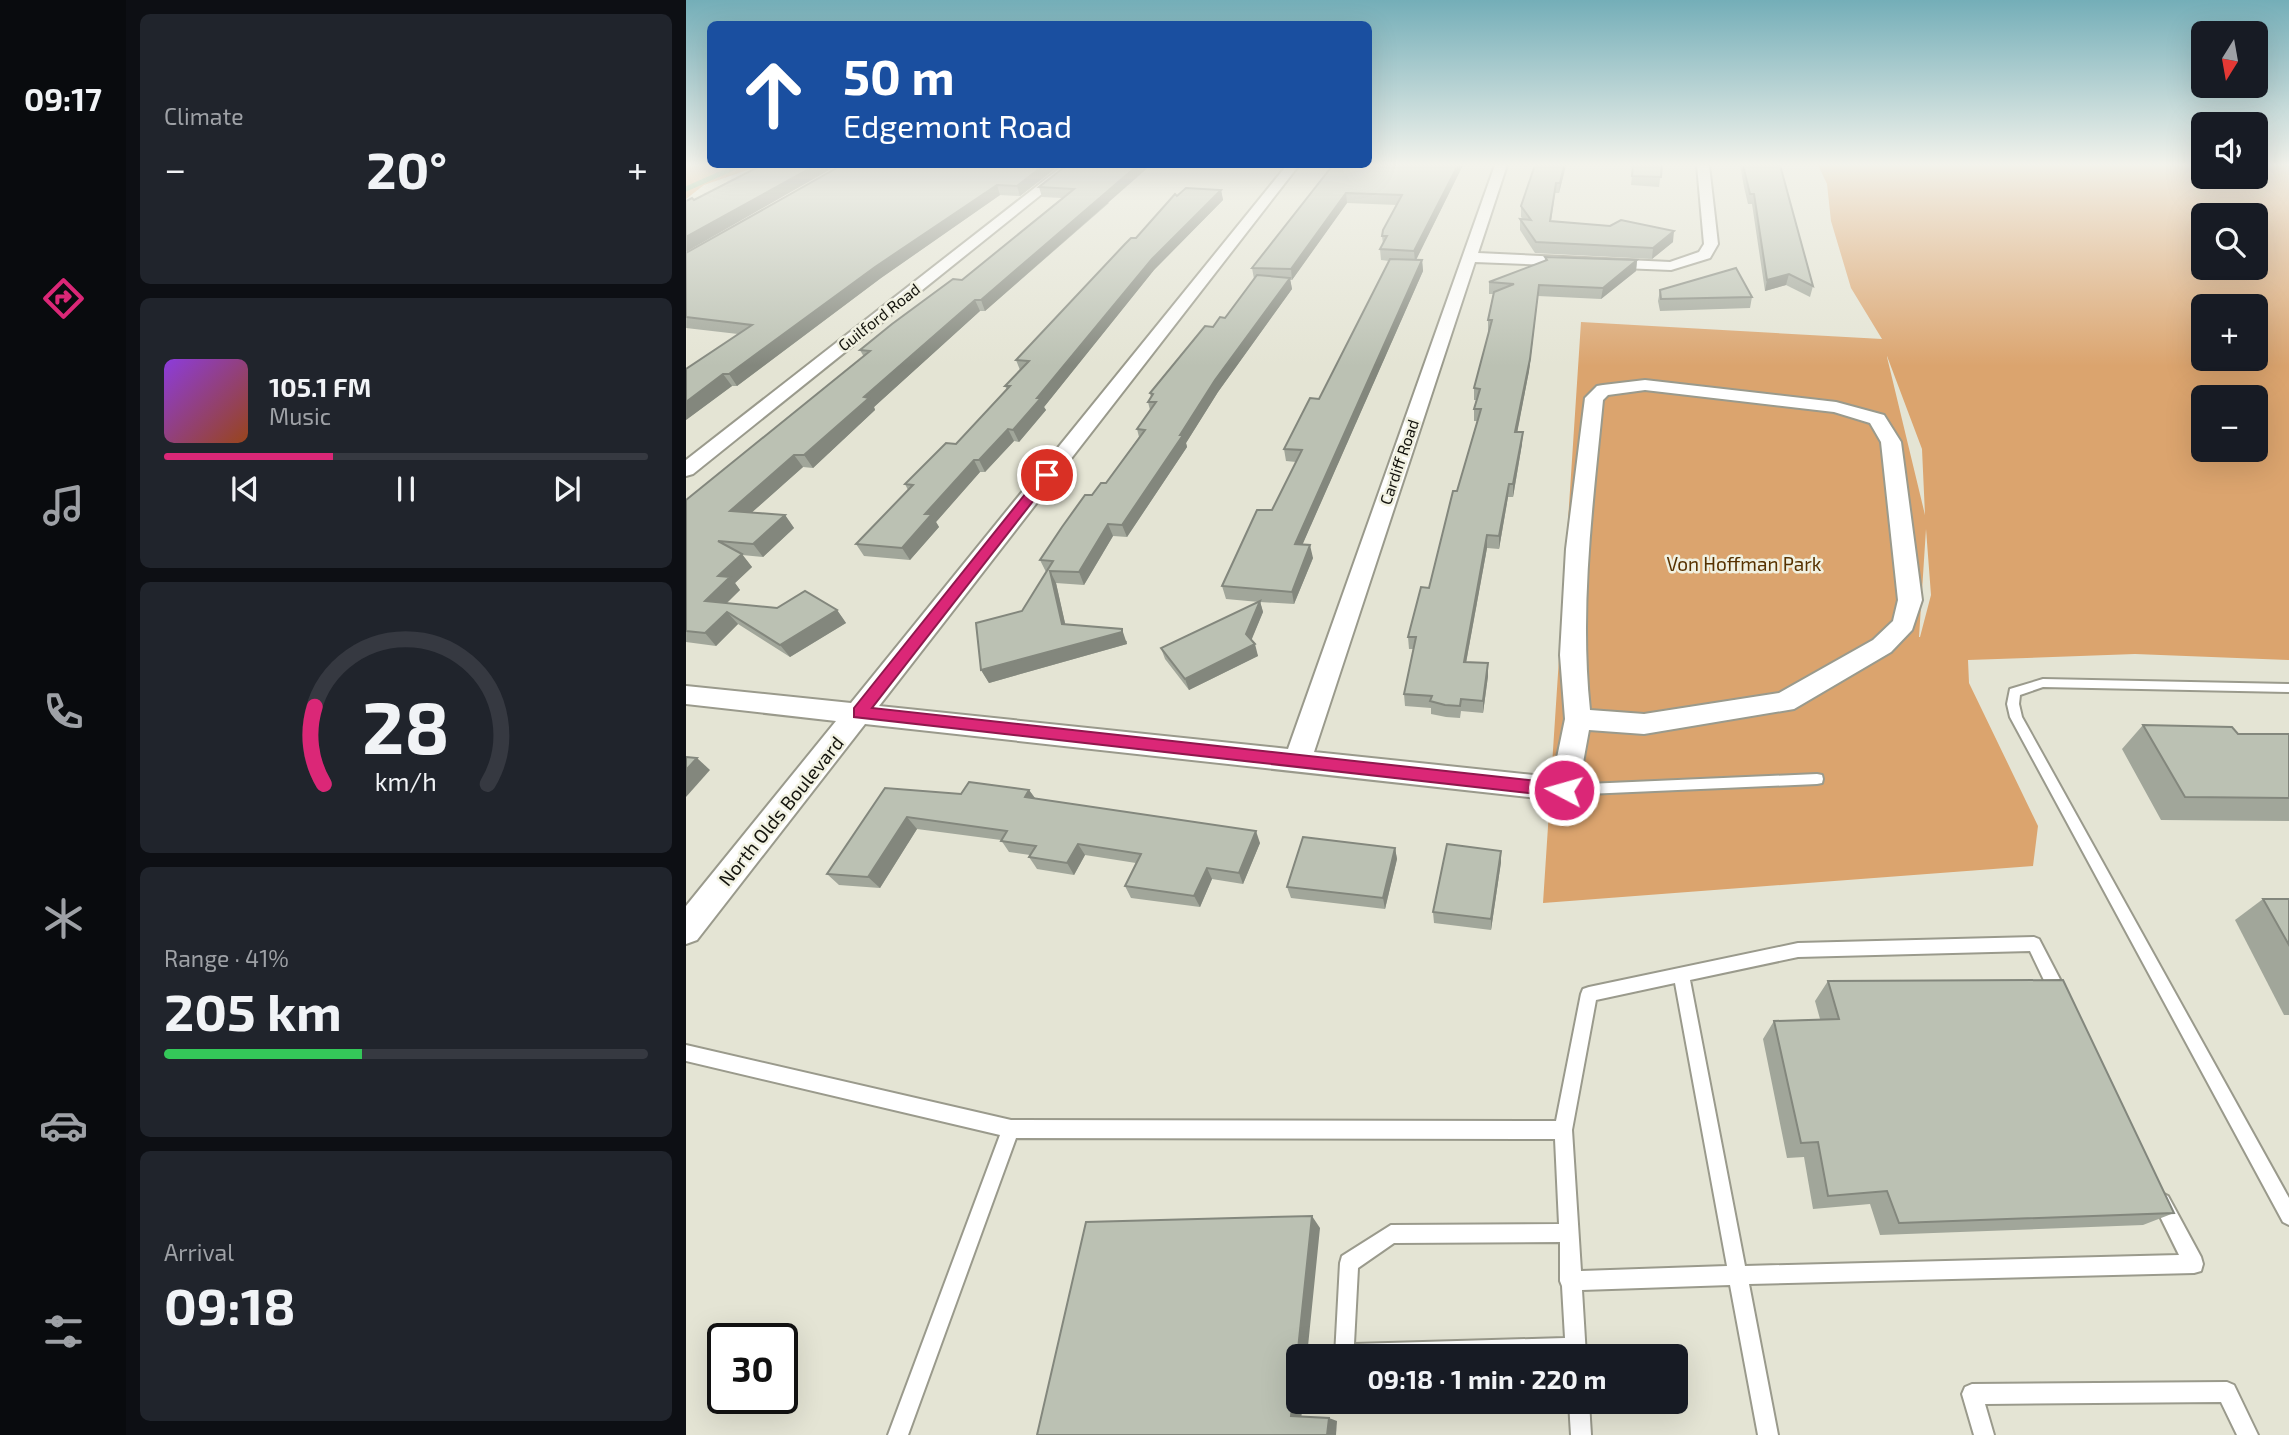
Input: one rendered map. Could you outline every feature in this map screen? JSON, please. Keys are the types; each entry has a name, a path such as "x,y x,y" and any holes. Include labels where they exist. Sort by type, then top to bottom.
{"street":[{"name":"Guilford Road","path":"686,470 987,232"},
{"name":"North Olds Boulevard","path":"686,930 1240,232"},
{"name":"Cardiff Road","path":"1298,760 1477,232"},
{"path":"1468,257 1654,267 1694,261 1705,255 1711,244 1710,232"},
{"path":"686,695 1564,790 1577,719 1572,655 1577,550 1594,398 1603,390 1645,385 1836,407 1877,419 1891,442 1910,600 1904,624 1882,646 1785,702 1644,723 1577,719"}],"lane":[{"path":"2289,688 2043,683 2014,692 2013,704 2016,717 2289,1216"},
{"path":"1564,790 1817,779"},
{"path":"1575,1344 1563,1130 1589,994 1798,950 2034,944 2065,1006"},
{"path":"1681,974 1768,1435"},
{"path":"686,1053 1012,1129 1563,1130"},
{"path":"898,1435 1012,1129"},
{"path":"1570,1281 1738,1274 2194,1264 2157,1190"},
{"path":"1345,1344 1349,1263 1391,1234 1568,1233"},
{"path":"1984,1435 1972,1394 2227,1392 2248,1435"},
{"path":"1580,1414 1581,1435"}],"green space":[{"name":"Von Hoffman Park","path":"1834,232 2191,232 2191,280 2268,280 2268,232 2289,232 2289,660 2135,654 1968,660 1969,683 2038,826 2033,866 1543,903 1581,322 1882,339 1851,288","holes":["1887,357 1922,449 1925,515","1926,529 1931,595 1919,637"]}],"building":[{"path":"723,232 927,232 686,402 686,369 752,325 686,317 686,253"},
{"path":"1021,232 1060,232 981,300 975,300 864,397 869,398 804,455 794,455 730,511 785,515 753,544 718,541 742,554 718,576 730,577 705,601 777,608 805,591 837,610 780,645 727,612 705,633 686,631 686,500 870,351 860,350 892,324 953,279 962,280"},
{"path":"1141,232 1179,232 1152,259 1013,430 1008,429 979,460 974,460 925,514 932,514 902,548 856,544 913,485 905,484 946,443 956,444 1010,386 1005,386 1029,361 1016,360 1125,244 1131,238 1136,238"},
{"path":"1280,232 1318,232 1291,269 1252,268"},
{"path":"1383,232 1424,232 1414,251 1380,249 1387,236 1382,236"},
{"path":"1529,232 1673,232 1653,248 1536,242"},
{"path":"1760,232 1798,232 1813,286 1789,274 1767,280"},
{"path":"1545,257 1637,260 1603,288 1539,285 1530,359 1515,432 1523,432 1513,484 1509,484 1499,536 1487,535 1464,662 1488,663 1483,701 1461,699 1460,706 1445,705 1430,701 1432,696 1404,694 1416,637 1408,637 1421,587 1429,588 1453,491 1457,491 1481,409 1474,409 1480,389 1474,388 1492,320 1488,320 1494,292 1514,284 1489,282 1547,260"},
{"path":"1390,259 1422,260 1295,544 1310,545 1292,592 1222,586 1257,510 1272,510 1302,450 1284,449 1310,398 1319,399"},
{"path":"1736,268 1752,297 1661,299 1660,290"},
{"path":"1257,275 1290,278 1215,380 1180,435 1183,435 1122,525 1108,524 1079,572 1050,571 1062,624 1122,629 1122,632 981,670 976,623 1022,611 1053,561 1040,560 1062,527 1085,495 1092,495 1101,483 1106,483 1145,430 1137,429 1156,402 1148,402 1153,394 1150,393 1205,326 1213,327 1220,317 1225,318"},
{"path":"1260,601 1246,634 1255,644 1185,679 1161,648"},
{"path":"2143,725 2232,727 2238,734 2289,734 2289,798 2185,797"},
{"path":"686,757 697,758 686,770"},
{"path":"969,782 1029,790 1025,797 1256,831 1239,873 1207,868 1194,896 1125,886 1141,854 1078,844 1067,863 1029,857 1036,846 1001,841 1007,831 907,817 868,877 827,874 885,788 961,794"},
{"path":"1303,837 1395,848 1383,898 1287,887"},
{"path":"1447,844 1501,851 1491,919 1433,912"},
{"path":"2263,899 2289,899 2289,945"},
{"path":"2063,980 2174,1213 1899,1223 1887,1191 1828,1196 1818,1142 1801,1143 1774,1021 1839,1019 1828,981"},
{"path":"1312,1216 1299,1344 1286,1344 1286,1414 1329,1418 1327,1435 1037,1435 1086,1222"}],"route":[{"path":"1047,475 860,713 1564,790"}]}
